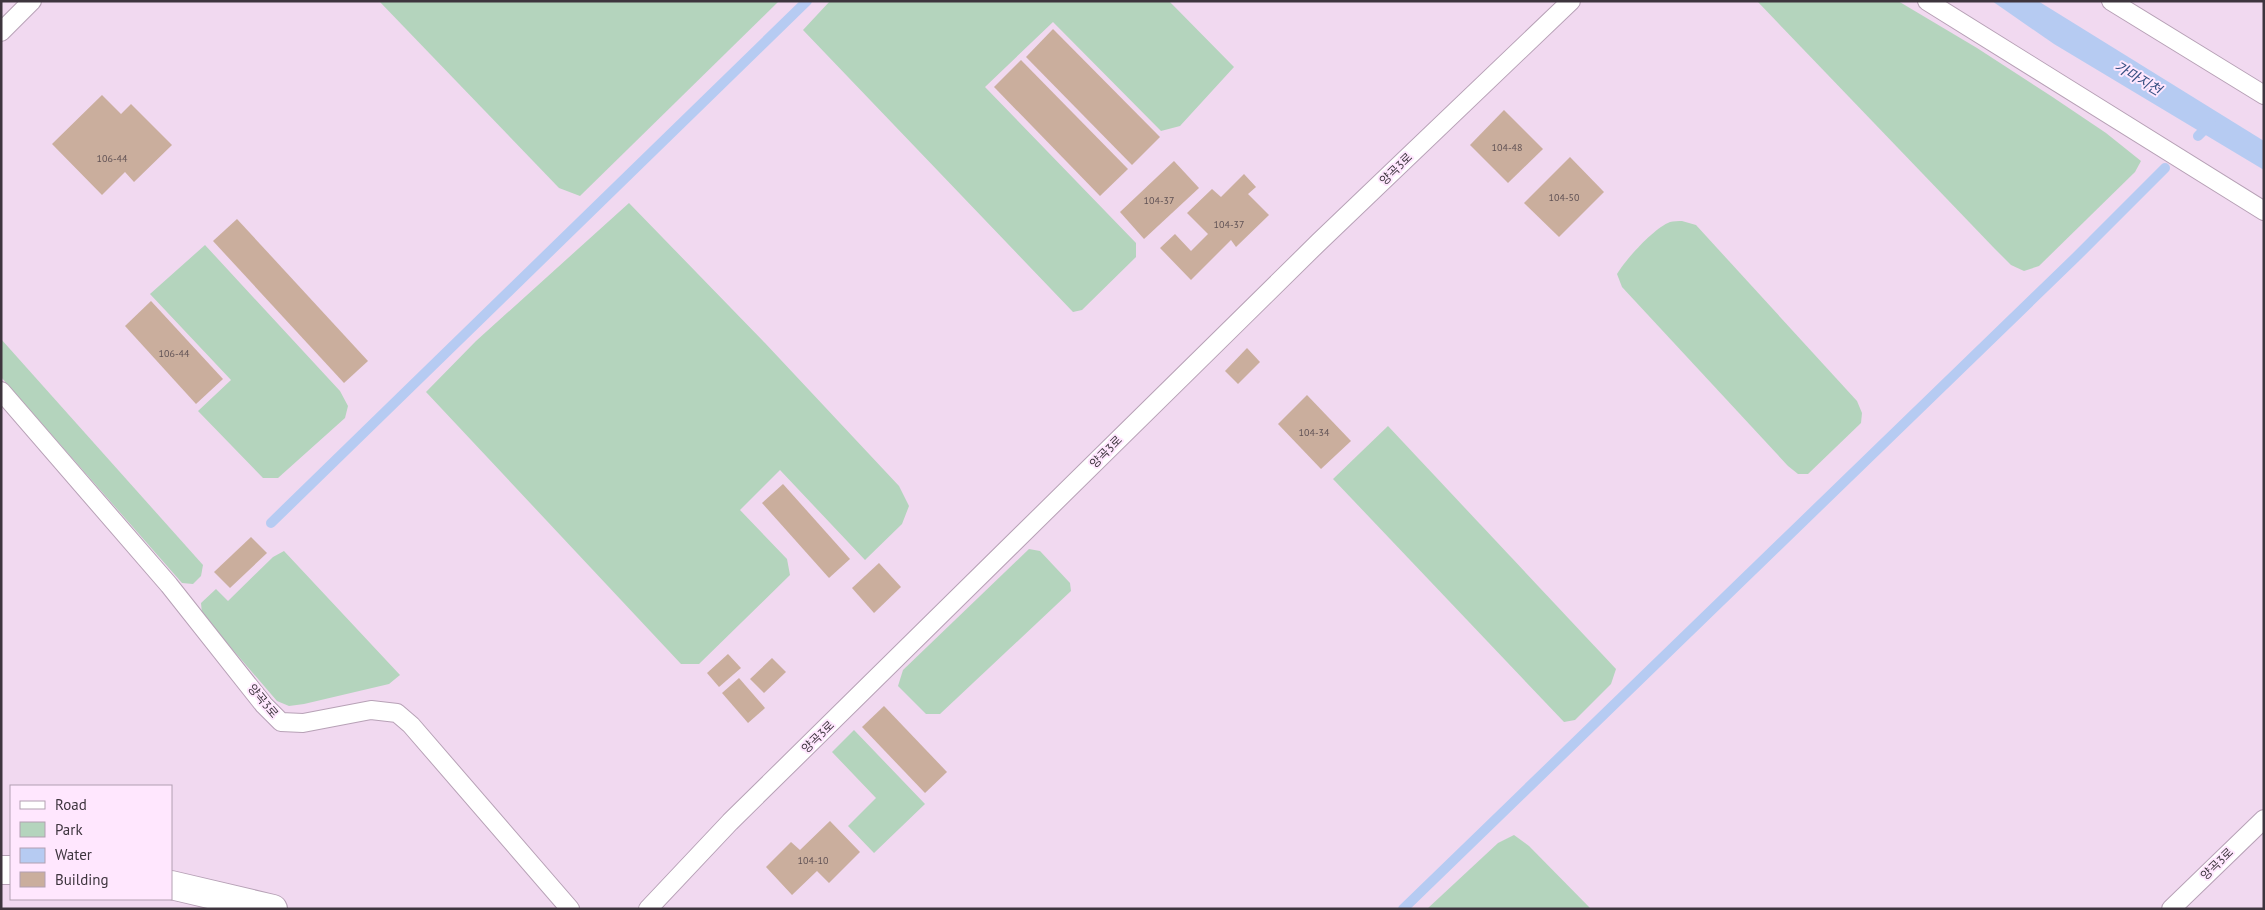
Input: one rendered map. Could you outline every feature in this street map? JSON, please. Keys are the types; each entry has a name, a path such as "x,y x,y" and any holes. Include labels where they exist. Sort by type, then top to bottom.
{"street":[{"path":"172,885 273,909"}],"lane":[{"path":"1,32 32,1"},
{"name":"양곡3로","path":"648,909 730,822 1305,256 1571,1"},
{"path":"1927,1 2264,211"},
{"path":"2111,1 2264,95"},
{"name":"양곡3로","path":"1,391 169,585 264,705 281,722 303,723 371,710 396,713 411,725 570,909"},
{"name":"양곡3로","path":"2171,909 2264,819"}],"green space":[{"path":"379,1 779,1 580,196 559,188"},
{"path":"830,1 1169,1 1234,67 1180,126 1161,131 1053,22 985,87 1136,243 1136,257 1082,310 1073,312 803,30"},
{"path":"1757,1 1898,1 1977,48 2051,96 2106,133 2141,161 2135,172 2039,266 2024,271 2011,265 1994,248"},
{"path":"629,203 765,343 899,486 909,506 902,524 865,560 780,470 740,510 787,559 790,575 699,664 681,664 426,392 476,341"},
{"path":"1682,221 1696,225 1857,401 1862,413 1861,423 1808,474 1798,474 1788,466 1622,287 1617,274 1627,260 1663,225"},
{"path":"205,245 340,391 348,406 345,418 278,478 263,478 198,411 231,380 150,294"},
{"path":"1,339 203,565 201,576 193,584 182,583 1,377"},
{"path":"1388,426 1616,669 1611,684 1575,720 1564,722 1333,479"},
{"path":"1029,549 1040,551 1070,583 1071,591 940,714 926,714 898,686 903,670"},
{"path":"284,551 400,675 389,684 304,704 289,706 277,701 202,614 201,603 216,589 228,601 273,557"},
{"path":"854,730 925,804 874,853 848,826 876,798 832,752"},
{"path":"1514,835 1529,846 1591,909 1427,909 1498,843"}],"water":[{"name":"가마지천","path":"1992,1 2038,1 2264,141 2264,170 2054,44"}],"building":[{"path":"1053,29 1160,137 1132,165 1026,57"},
{"path":"1021,60 1128,169 1100,196 994,87"},
{"path":"102,95 121,114 131,104 172,145 134,182 125,172 102,195 52,144"},
{"path":"1504,110 1543,149 1508,183 1470,145"},
{"path":"1570,157 1604,192 1559,237 1524,203"},
{"path":"1174,161 1199,188 1144,239 1120,212"},
{"path":"1244,174 1256,187 1248,194 1269,215 1236,247 1231,240 1191,280 1160,248 1175,234 1191,251 1208,234 1187,213 1212,189 1221,197"},
{"path":"237,219 368,361 344,383 213,241"},
{"path":"151,301 223,379 196,404 125,326"},
{"path":"1247,348 1260,362 1238,384 1225,371"},
{"path":"1307,395 1351,441 1321,469 1278,424"},
{"path":"783,484 850,559 829,578 762,503"},
{"path":"251,537 267,553 230,588 214,572"},
{"path":"879,563 901,587 874,613 852,588"},
{"path":"728,654 741,668 719,687 707,673"},
{"path":"772,658 786,672 764,693 750,679"},
{"path":"739,678 765,708 748,723 722,693"},
{"path":"884,706 947,772 925,793 862,727"},
{"path":"830,821 860,852 829,883 817,871 792,895 766,867 791,842 800,850"}],"waterway":[{"path":"271,523 807,1"},
{"path":"2198,136 2211,123"},
{"path":"1403,909 2075,258 2165,168"}]}
